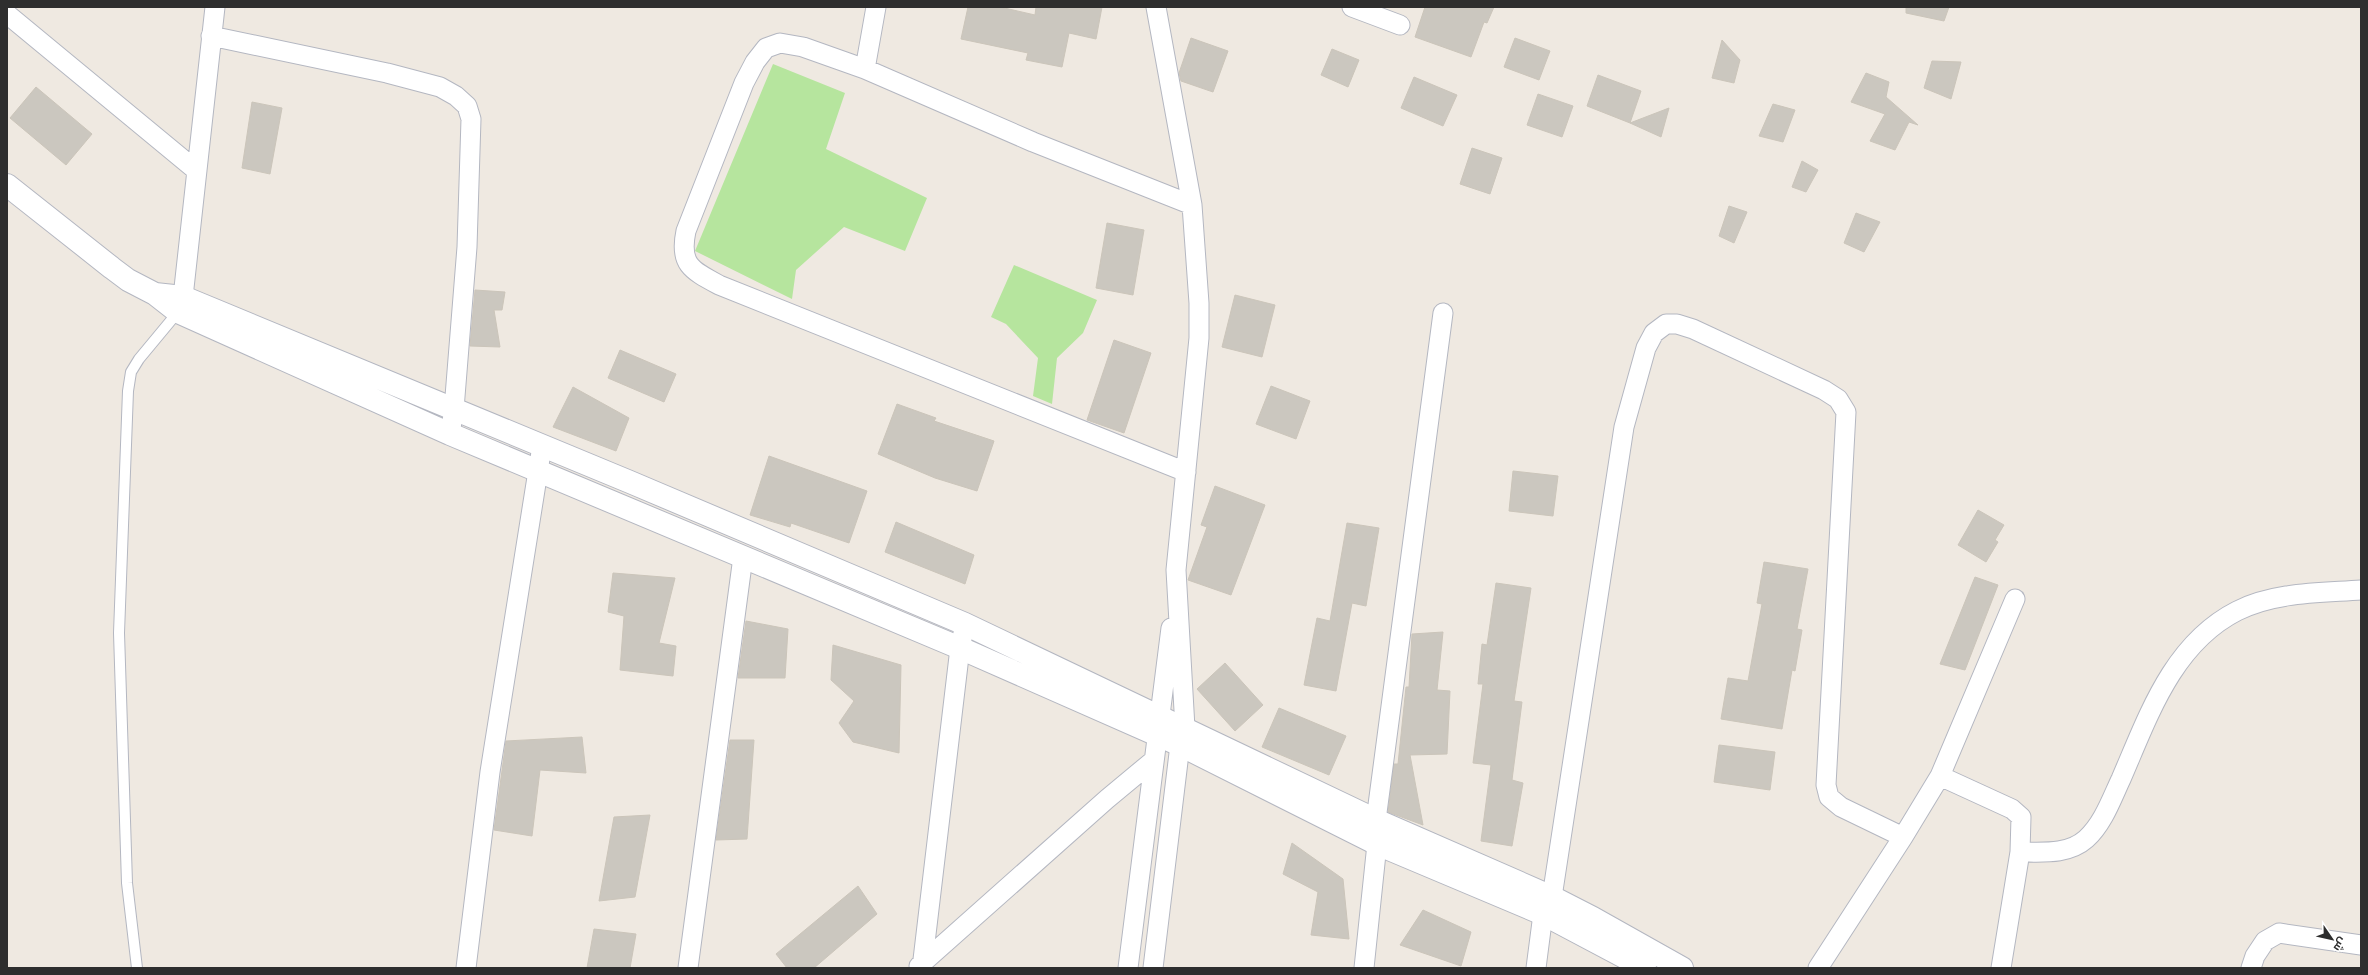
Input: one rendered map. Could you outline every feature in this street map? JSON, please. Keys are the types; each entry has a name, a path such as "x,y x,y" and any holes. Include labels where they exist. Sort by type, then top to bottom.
{"main road":[{"path":"7,185 128,280 155,294 450,434 537,469 960,648 1160,726 1376,820 1547,906 1645,968"},
{"path":"180,305 454,408 965,624 1160,726"},
{"path":"1183,736 1377,844 1547,906 1593,918 1682,968"}],"street":[{"path":"180,305 197,171 215,7"},
{"path":"865,69 876,7"},
{"path":"1128,968 1176,593 1199,338 1199,304 1192,205 1156,7"},
{"path":"1352,7 1400,25"},
{"path":"7,14 197,171"},
{"path":"211,36 387,73 440,88 456,96 467,106 471,119 467,247 454,408 450,434"},
{"path":"1186,472 719,285 701,275 687,263 683,248 686,231 744,83 755,62 766,48 780,43 803,47 865,69 1033,142 1192,205"},
{"path":"1376,820 1443,312"},
{"path":"1536,968 1624,427 1646,348 1654,333 1666,324 1678,324 1693,329 1824,390 1838,399 1846,412 1826,785 1830,797 1841,807 1903,837"},
{"path":"466,968 490,772 537,469 542,446"},
{"path":"688,968 743,557"},
{"path":"2020,852 2055,852 2072,847 2090,834 2098,824 2115,792 2163,686 2184,654 2209,628 2237,611 2270,600 2305,593 2361,590"},
{"path":"1153,968 1183,736 1176,593"},
{"path":"1818,968 1903,837 1940,776 2015,599"},
{"path":"920,966 960,648 965,624"},
{"path":"920,966 1106,799 1154,760"},
{"path":"1940,776 2012,809 2021,817 2020,852 2001,968"},
{"path":"1364,968 1377,844"},
{"path":"2251,968 2255,956 2265,941 2279,934 2361,946"}],"lane":[{"path":"137,968 127,883 119,633 128,391 131,372 139,359 180,305"}],"green space":[{"path":"773,64 845,93 826,149 927,198 905,251 844,227 796,270 792,299 695,251"},
{"path":"1014,265 1097,300 1083,333 1057,358 1052,404 1033,396 1038,358 1006,324 991,317"}],"building":[{"path":"968,7 1000,7 1035,15 1036,7 1102,7 1096,39 1069,33 1062,67 1026,60 1028,53 961,39"},
{"path":"1425,7 1494,7 1487,23 1484,22 1471,57 1415,37"},
{"path":"1906,7 1949,7 1944,21 1906,13"},
{"path":"1191,38 1228,51 1213,92 1181,81 1179,73"},
{"path":"1515,38 1550,51 1539,80 1504,67"},
{"path":"1722,40 1740,60 1734,83 1712,78"},
{"path":"1332,49 1359,60 1348,87 1321,75"},
{"path":"1932,61 1961,62 1951,99 1924,88"},
{"path":"1866,73 1889,82 1886,97 1918,125 1909,122 1895,150 1870,141 1885,114 1851,102"},
{"path":"1598,75 1641,91 1630,123 1587,106"},
{"path":"1414,77 1457,95 1443,126 1401,108"},
{"path":"36,87 92,134 66,165 10,118"},
{"path":"1538,94 1573,106 1562,137 1527,125"},
{"path":"252,102 282,108 270,174 242,168"},
{"path":"1773,104 1795,110 1783,142 1759,136"},
{"path":"1669,108 1661,137 1630,123"},
{"path":"1472,148 1502,158 1490,194 1460,184"},
{"path":"1802,161 1818,170 1806,192 1792,187"},
{"path":"1729,206 1747,212 1734,243 1719,236"},
{"path":"1856,213 1880,222 1864,252 1844,243"},
{"path":"1107,223 1144,230 1133,295 1096,288"},
{"path":"475,290 505,292 502,310 494,310 500,347 470,346"},
{"path":"1235,295 1275,305 1262,357 1222,347"},
{"path":"1114,340 1151,353 1124,433 1087,420"},
{"path":"620,350 676,374 664,402 608,378"},
{"path":"1271,386 1310,401 1296,439 1256,424"},
{"path":"573,387 629,418 616,451 553,427"},
{"path":"897,404 936,418 934,421 994,441 977,491 935,478 878,454"},
{"path":"769,456 867,491 849,543 791,523 790,527 750,515"},
{"path":"1513,471 1558,476 1553,516 1509,511"},
{"path":"1215,486 1265,505 1231,595 1188,580 1207,527 1201,525"},
{"path":"1978,510 2004,525 1995,540 1998,542 1986,562 1958,545"},
{"path":"896,522 974,555 965,584 885,552"},
{"path":"1347,523 1379,528 1366,606 1352,603 1336,691 1304,685 1317,618 1330,621"},
{"path":"1764,562 1808,569 1797,629 1802,630 1795,671 1792,670 1782,729 1721,719 1728,678 1748,681 1762,604 1757,603"},
{"path":"613,573 675,578 659,643 676,646 673,676 620,670 624,616 608,612"},
{"path":"1975,577 1998,585 1965,670 1940,664"},
{"path":"1496,583 1531,588 1514,701 1522,702 1512,780 1523,783 1512,846 1481,841 1491,765 1473,763 1483,684 1478,684 1482,644 1487,645"},
{"path":"746,621 788,629 785,678 738,678"},
{"path":"1443,632 1437,690 1450,691 1447,754 1410,755 1423,825 1388,812 1394,764 1398,764 1406,687 1409,687 1412,634"},
{"path":"833,645 901,665 899,753 853,742 839,723 854,701 831,680"},
{"path":"1225,663 1263,705 1235,731 1197,689"},
{"path":"1279,708 1346,736 1329,775 1262,747"},
{"path":"582,737 586,773 540,770 532,836 494,830 506,741"},
{"path":"730,740 754,740 747,839 716,840"},
{"path":"1719,745 1775,752 1770,790 1714,782"},
{"path":"650,815 635,897 599,901 614,817"},
{"path":"1292,843 1343,879 1349,939 1311,935 1318,892 1283,874"},
{"path":"858,886 877,914 814,968 787,968 776,954"},
{"path":"1423,910 1471,932 1461,966 1400,945"},
{"path":"594,929 636,934 630,968 587,968"}]}
